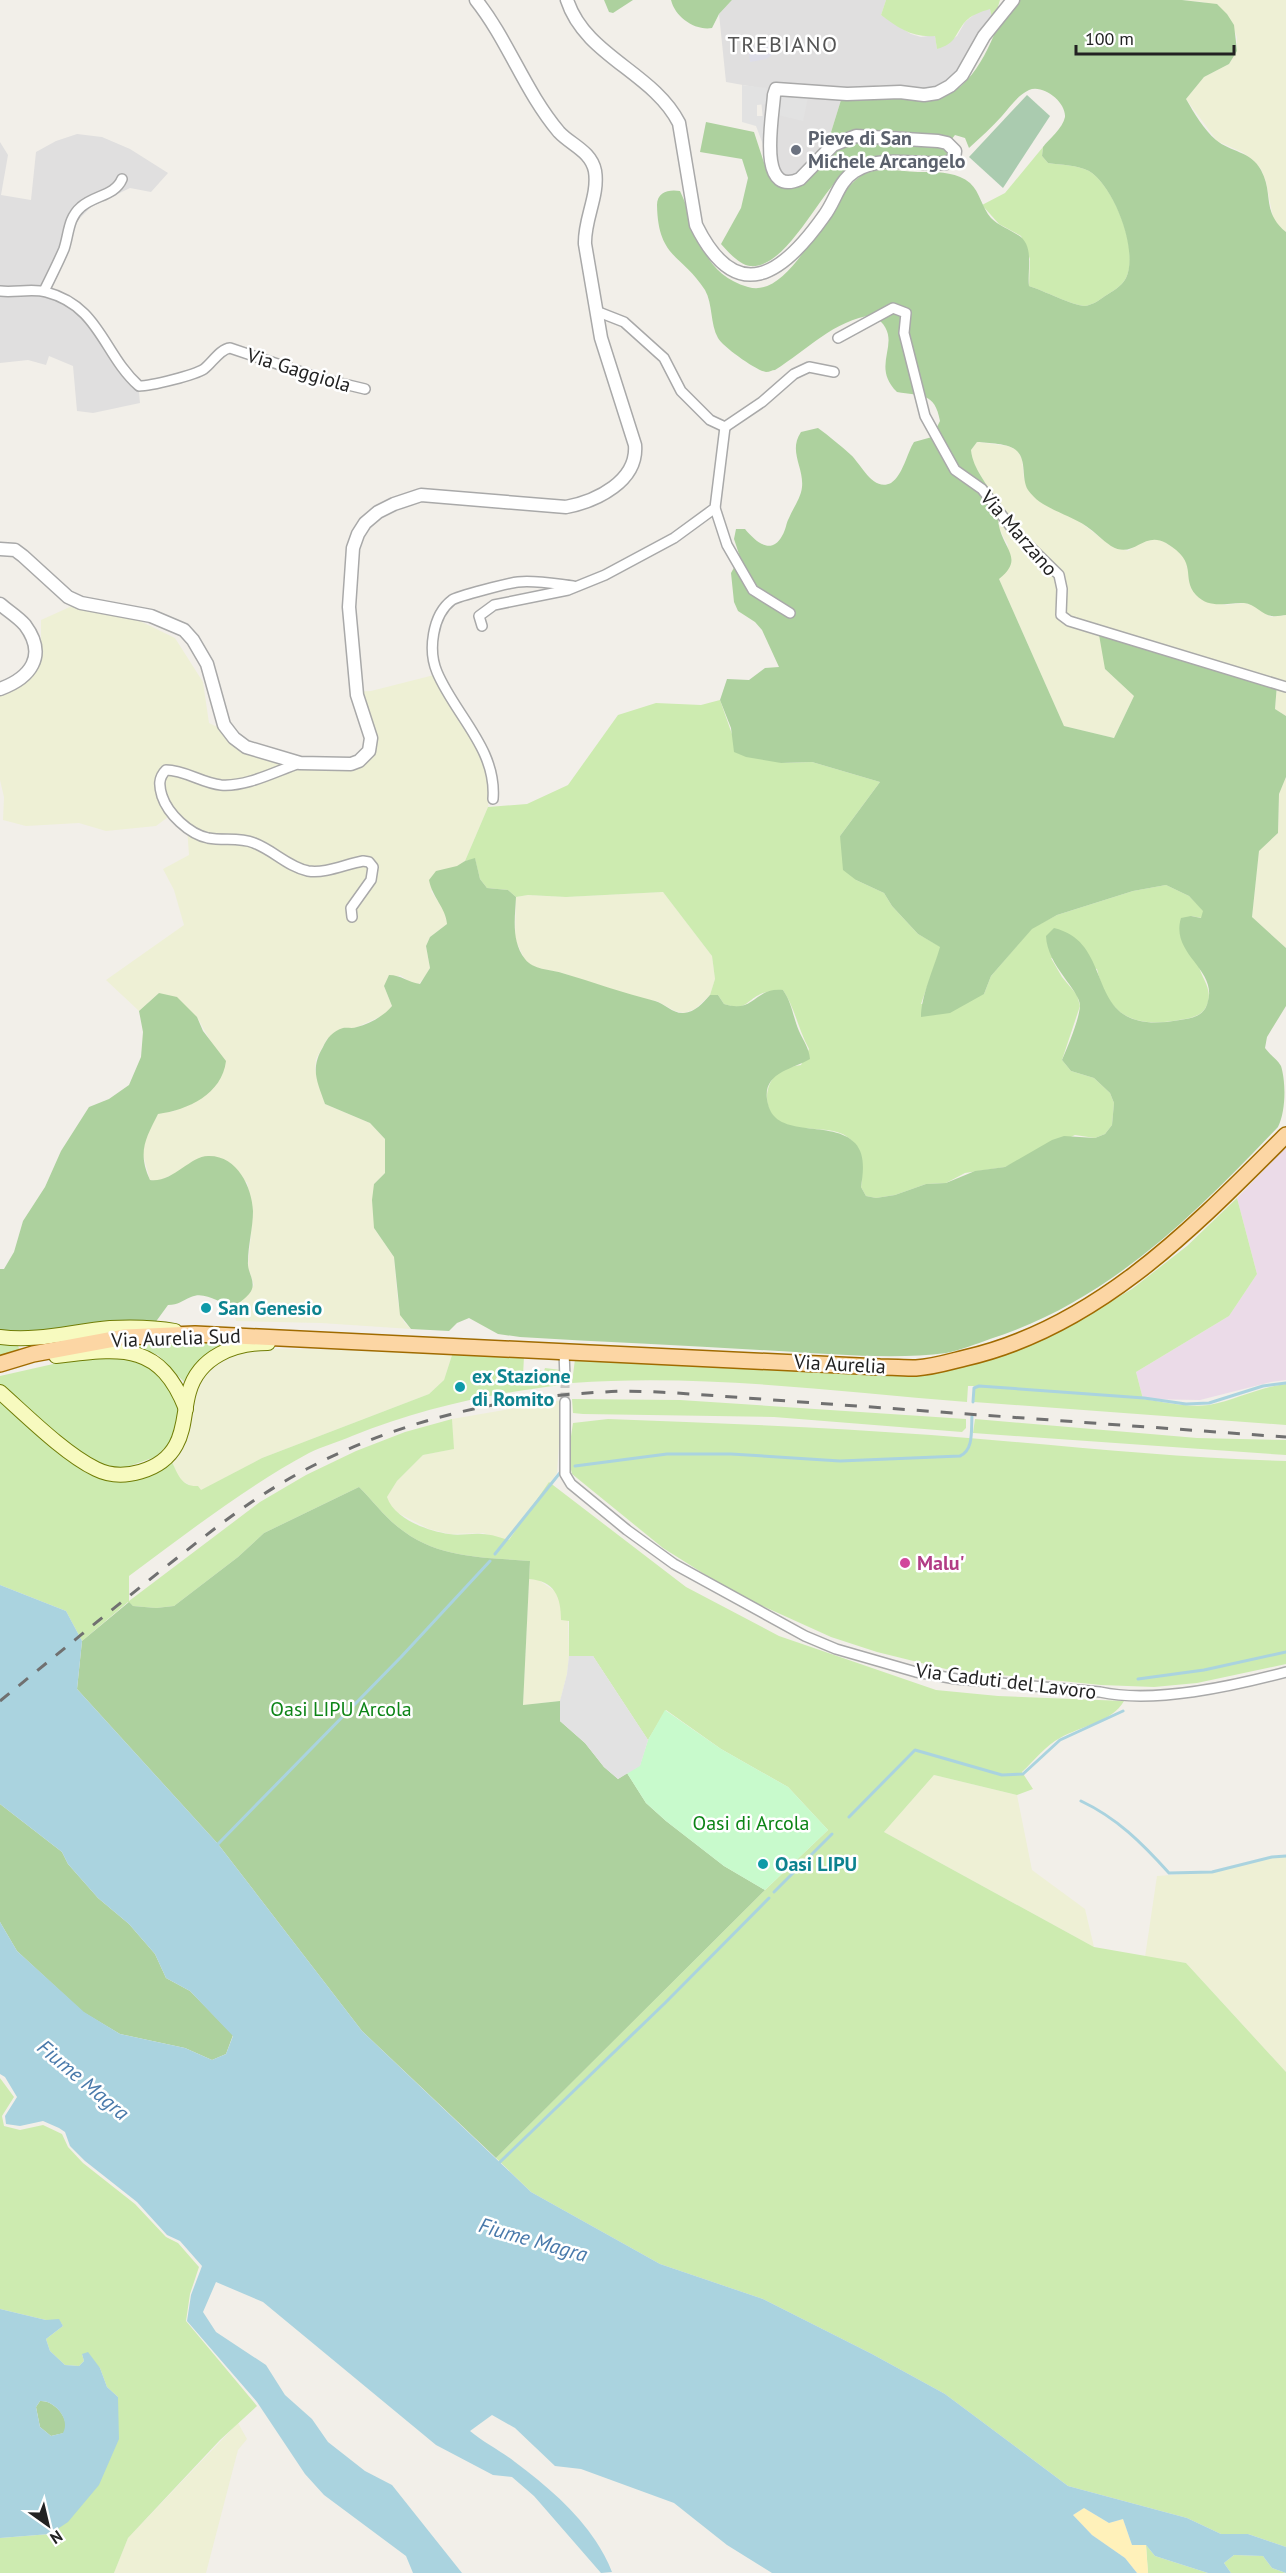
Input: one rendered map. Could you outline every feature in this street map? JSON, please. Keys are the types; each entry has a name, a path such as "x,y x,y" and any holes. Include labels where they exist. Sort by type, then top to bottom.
{"main road":[{"name":"Via Aurelia","path":"312,1338 916,1368 984,1353 1018,1342 1066,1320 1113,1290 1168,1248 1282,1143"},
{"path":"0,1337 44,1339 109,1329 150,1327 195,1334"},
{"name":"Via Aurelia Sud","path":"0,1364 33,1354 125,1337 195,1334 312,1338"},
{"path":"0,1392 82,1460 112,1475 128,1475 144,1471 167,1457 176,1446 181,1434 189,1391 198,1373 207,1362 230,1347 255,1343 290,1343 312,1338"},
{"path":"33,1354 51,1356 110,1352 141,1355 167,1372 186,1408"}],"street":[{"path":"0,549 15,550 68,597 81,603 151,616 184,630 193,640 207,664 221,718 234,738 246,747 300,763 351,764 359,761 369,751 370,738 357,695 349,607 353,548 365,523 378,512 394,504 422,495 567,507 578,505 616,485 628,475 636,456 635,445 604,350 585,232 596,182 592,164 585,153 560,133 533,93 486,12 476,0"},
{"path":"567,0 572,14 588,34 608,54 652,87 673,111 679,123 696,225 715,254 729,267 746,275 756,276 766,273 796,250 825,215 842,182 856,171 882,161 946,163 954,159 955,151 953,147 938,141 856,136 833,145 800,179 794,182 780,179 773,172 769,156 775,92 780,88 829,93 900,92 924,95 942,90 962,75 984,36 1013,0"},
{"path":"44,291 65,247 72,217 91,200 114,190 122,179"},
{"name":"Via Gaggiola","path":"0,291 44,291 69,302 90,319 101,332 122,369 139,386 149,386 195,374 203,370 225,349 230,348 319,378 364,389"},
{"name":"Via Marzano","path":"838,338 893,308 906,314 904,333 925,416 955,470 982,489 1014,531 1059,575 1062,589 1061,615 1070,621 1286,687"},
{"path":"596,311 624,322 664,358 681,391 710,420 725,427"},
{"path":"790,613 753,590 727,545 715,508 725,427 762,402 794,374 808,367 834,372"},
{"path":"482,626 479,616 494,605 578,586 605,575 674,538 715,508"},
{"path":"493,799 495,782 490,768 476,736 438,674 432,656 437,621 452,600 519,582 578,586"},
{"path":"0,604 26,627 32,638 35,654 29,673 15,684 0,689"},
{"path":"300,763 247,782 222,785 175,770 166,770 160,776 159,786 162,798 172,813 187,827 207,838 234,838 255,843 290,864 308,871 363,861 369,862 373,867 371,880 354,902 351,908 352,917"},
{"path":"564,1351 565,1379"},
{"path":"565,1402 565,1474"},
{"path":"565,1462 565,1474"},
{"name":"Via Caduti del Lavoro","path":"565,1474 571,1484 627,1530 674,1564 735,1599 815,1640 916,1672 956,1679 1147,1697 1242,1683 1286,1672"}],"shaded area":[{"path":"732,0 886,0 881,15 911,34 921,37 935,35 937,49 957,36 965,22 976,13 990,8 993,23 955,77 942,88 923,89 879,85 847,94 841,100 828,142 808,172 780,179 764,131 760,88 726,82 719,14"},
{"path":"761,41 771,45 772,55 766,59 750,62 749,54 754,46 761,45"},
{"path":"742,85 766,88 768,104 757,105 757,116 768,116 765,150 756,126 742,122"},
{"path":"780,92 808,97 803,121 778,115"},
{"path":"77,134 102,137 130,149 168,173 151,192 130,188 91,207 78,220 51,288 86,307 97,319 138,381 140,403 93,413 77,411 73,366 49,356 46,365 28,360 0,363 0,142 8,155 1,195 31,200 36,152 56,141"},
{"path":"1286,1147 1286,1380 1200,1400 1143,1399 1136,1372 1229,1316 1257,1274 1237,1198"},
{"path":"569,1656 593,1656 648,1740 640,1766 618,1779 604,1767 585,1743 560,1721 560,1701"}],"green space":[{"path":"604,0 633,0 613,13 609,12"},
{"path":"671,0 732,0 719,14 712,28 706,28 687,22 677,12"},
{"path":"886,0 1000,0 993,23 990,9 976,14 964,23 951,42 937,49 935,36 906,31 881,15"},
{"path":"1008,0 1182,0 1217,4 1234,25 1237,51 1229,64 1204,77 1186,99 1203,126 1216,140 1246,155 1257,164 1265,179 1273,217 1286,232 1286,615 1268,615 1244,603 1213,604 1201,600 1189,582 1188,570 1183,557 1166,543 1151,540 1126,550 1111,546 1086,526 1047,506 1033,496 1026,485 1020,455 1013,448 977,442 971,450 975,464 995,501 1000,530 1011,555 1010,566 999,579 1064,726 1114,738 1134,696 1105,669 1098,629 1277,684 1275,709 1286,716 1286,777 1279,794 1278,833 1259,851 1252,917 1286,948 1286,1006 1267,1037 1265,1048 1281,1066 1283,1073 1284,1105 1278,1127 1181,1223 1111,1278 1033,1323 952,1352 906,1356 863,1356 520,1337 498,1334 469,1318 457,1323 449,1331 411,1329 400,1315 394,1257 374,1228 372,1200 374,1184 385,1173 385,1139 370,1123 325,1104 317,1082 316,1069 319,1055 333,1033 339,1029 355,1028 371,1022 392,1006 384,986 389,975 420,984 430,968 426,946 430,937 447,924 429,880 436,871 457,866 475,858 480,879 487,888 508,890 516,897 515,929 518,945 528,963 537,967 655,1001 680,1013 695,1009 710,995 718,995 724,1004 742,1006 766,992 783,990 810,1059 773,1079 767,1094 768,1104 773,1115 782,1122 793,1126 833,1132 855,1143 862,1159 861,1187 866,1196 876,1198 895,1195 926,1184 946,1183 975,1171 1005,1167 1052,1140 1064,1136 1095,1138 1105,1134 1112,1125 1114,1103 1110,1093 1094,1078 1071,1071 1062,1060 1080,1006 1079,1000 1057,967 1048,947 1046,936 1054,928 1074,937 1087,952 1113,1003 1126,1016 1148,1022 1180,1020 1198,1015 1206,1006 1209,990 1206,980 1187,952 1179,931 1181,918 1191,916 1201,918 1203,911 1189,896 1166,885 1133,891 1057,915 1032,929 991,976 984,994 950,1013 921,1017 925,991 940,947 918,934 892,906 884,893 856,880 843,870 840,836 880,782 812,762 781,763 746,757 734,752 731,728 720,700 727,679 749,680 765,668 779,667 762,630 755,622 738,611 734,602 731,573 740,557 734,539 736,529 745,529 758,542 768,546 778,542 782,536 801,491 802,480 796,446 801,432 818,428 851,455 868,476 879,484 885,485 891,483 899,475 914,442 932,437 940,421 931,400 920,395 897,392 889,381 886,371 888,333 883,324 873,315 833,329 775,370 762,371 733,352 721,342 715,332 705,290 673,254 662,236 658,223 659,197 664,192 680,191 702,248 719,271 748,287 765,287 781,278 796,262 851,184 864,174 884,170 952,174 970,183 991,218 1023,239 1027,245 1029,258 1029,286 1080,305 1085,306 1098,301 1122,284 1126,278 1129,266 1127,236 1115,204 1098,179 1084,169 1048,163 1042,156 1043,147 1059,129 1065,117 1058,100 1047,92 1035,89 1025,92 969,148 965,138 955,135 951,140 888,130 863,130 828,142 841,100 847,94 926,99 943,97 956,90 967,80 984,56"},
{"path":"1182,0 1286,0 1286,232 1274,222 1261,169 1242,152 1217,141 1186,99 1204,77 1229,64 1237,51 1237,37 1227,14 1204,2"},
{"path":"1027,95 1050,116 1003,188 969,157"},
{"path":"706,122 754,132 767,172 781,183 827,155 846,146 866,141 940,146 948,153 946,157 907,155 873,157 852,166 829,190 778,255 764,264 750,266 738,261 721,244 741,208 748,178 742,159 700,152"},
{"path":"1043,147 1042,156 1048,163 1084,169 1098,179 1115,204 1127,236 1130,252 1126,278 1122,284 1098,301 1085,306 1029,286 1030,259 1021,236 999,224 982,205 1005,193"},
{"path":"977,442 1008,446 1017,450 1022,459 1024,479 1110,545 1128,551 1145,540 1155,539 1177,550 1189,567 1192,586 1197,595 1225,605 1244,603 1253,605 1271,617 1286,615 1286,716 1275,709 1277,684 1105,669 1134,696 1114,738 1064,726 999,579 1008,545 1000,530 995,501 972,460 971,450"},
{"path":"72,606 117,610 175,638 203,682 209,723 260,748 299,763 363,759 365,733 351,692 371,691 438,674 490,768 488,807 465,861 431,891 446,913 447,924 430,937 426,946 430,968 426,975 419,984 410,982 400,975 384,986 392,1006 386,1014 355,1028 344,1028 327,1039 316,1059 315,1069 325,1104 370,1123 385,1139 385,1173 374,1184 374,1228 394,1257 398,1302 404,1322 411,1329 321,1323 236,1321 233,1308 254,1285 248,1267 253,1212 247,1182 171,1175 159,1181 150,1180 142,1151 146,1137 158,1113 175,1111 211,1042 197,1017 159,993 139,1011 106,980 184,925 174,890 163,869 189,855 187,827 172,814 156,826 106,831 79,823 26,826 3,820 4,797 0,780 0,694 32,677 41,651 41,620"},
{"path":"720,700 733,737 781,763 812,762 880,782 840,836 856,880 884,893 892,906 918,934 941,947 921,1004 984,994 991,976 1032,928 1057,915 1133,891 1166,885 1189,896 1204,911 1202,918 1191,916 1196,955 1209,997 1204,1010 1193,1017 1149,1022 1126,1016 1108,998 1097,969 1051,958 1062,977 1077,995 1080,1006 1062,1060 1071,1071 1094,1078 1110,1093 1114,1103 1112,1125 1105,1134 1095,1138 1075,1135 1005,1167 965,1173 946,1183 926,1184 895,1195 876,1198 866,1196 861,1187 859,1155 854,1143 846,1136 836,1132 789,1125 779,1121 770,1110 767,1097 770,1083 784,1069 801,1065 809,1049 783,990 763,993 738,1007 724,1004 718,995 710,995 715,979 712,956 663,892 516,897 508,890 487,888 480,879 475,859 465,861 488,807 527,804 568,785 618,715 656,703 701,705"},
{"path":"1286,777 1286,948 1252,917 1259,851 1278,833 1279,794"},
{"path":"663,892 712,956 715,979 710,995 695,1009 684,1013 675,1011 657,1001 641,999 562,973 533,967 525,960 515,939 516,897"},
{"path":"159,993 177,997 197,1017 203,1031 226,1061 218,1083 211,1091 181,1109 158,1114 145,1146 146,1170 150,1180 158,1180 174,1174 201,1157 208,1156 218,1157 235,1167 246,1183 252,1202 253,1217 248,1262 253,1286 251,1292 233,1308 202,1295 168,1305 152,1327 0,1337 0,1269 4,1269 14,1252 23,1221 45,1187 61,1151 89,1107 109,1099 129,1085 141,1057 143,1032 139,1011"},
{"path":"1237,1198 1257,1274 1229,1316 1136,1372 1143,1399 1184,1405 1209,1405 1286,1384 1286,1425 974,1402 975,1389 979,1386 968,1386 967,1402 720,1382 671,1380 572,1383 575,1359 864,1374 935,1374 976,1362 1063,1328 1098,1309 1132,1289 1187,1246"},
{"path":"224,1340 225,1345 186,1384 158,1355 137,1347 139,1343"},
{"path":"17,1344 20,1350 0,1355 0,1345"},
{"path":"244,1348 453,1352 444,1380 429,1394 262,1458 200,1491 179,1479 172,1462 184,1447 194,1391 210,1364"},
{"path":"453,1352 524,1356 523,1376 534,1377 534,1370 544,1371 545,1368 561,1370 563,1385 482,1398 429,1410 378,1426 309,1453 240,1496 129,1576 129,1601 260,1502 306,1475 356,1451 405,1432 452,1419 454,1449 423,1455 397,1481 387,1497 391,1505 404,1518 422,1527 449,1534 485,1534 509,1540 549,1482 686,1587 779,1636 936,1690 998,1696 1124,1701 1112,1714 1060,1738 1040,1754 1022,1772 1033,1789 1017,1795 934,1775 884,1832 1094,1947 1186,1963 1286,2072 1286,2547 1248,2534 1221,2534 1187,2518 1068,2486 945,2394 763,2299 660,2264 531,2192 496,2158 828,1830 788,1787 721,1749 666,1710 648,1740 593,1656 569,1656 569,1621 561,1620 558,1597 551,1587 538,1580 529,1579 530,1561 461,1555 428,1545 398,1527 359,1487 264,1533 238,1557 174,1606 156,1608 133,1606 128,1602 82,1641 66,1611 0,1585 0,1402 83,1471 107,1479 129,1480 150,1474 172,1462 184,1482 198,1486 201,1490 262,1458 429,1394 444,1380"},
{"path":"93,1355 143,1360 166,1378 179,1406 179,1420 170,1443 155,1457 124,1468 96,1464 48,1428 0,1386 0,1376"},
{"path":"572,1399 680,1400 966,1419 966,1428 962,1432 774,1417 583,1414 573,1413"},
{"path":"562,1400 557,1473 509,1541 483,1533 450,1534 429,1529 398,1513 389,1504 387,1497 397,1481 423,1455 453,1449 452,1419"},
{"path":"608,1419 891,1432 1153,1454 1286,1461 1286,1664 1197,1683 1154,1687 1101,1685 950,1670 877,1652 831,1637 736,1594 663,1548 572,1474 568,1456 573,1423"},
{"path":"975,1419 1197,1438 1286,1440 1286,1455 973,1433"},
{"name":"Oasi LIPU Arcola","path":"359,1487 398,1527 428,1545 444,1551 477,1557 530,1561 523,1705 560,1701 560,1721 585,1743 604,1767 618,1779 627,1773 646,1803 666,1821 724,1866 765,1890 496,2158 362,2031 218,1844 77,1689 82,1641 129,1602 133,1606 156,1608 174,1606 238,1557 264,1533"},
{"path":"529,1579 537,1579 556,1592 561,1601 561,1619 568,1620 569,1656 560,1701 523,1705"},
{"name":"Oasi di Arcola","path":"665,1710 721,1749 788,1787 828,1830 765,1890 724,1866 666,1821 646,1803 627,1773 640,1765 648,1740"},
{"path":"934,1775 1017,1795 1032,1870 1085,1909 1094,1947 884,1832"},
{"path":"0,1804 62,1852 68,1864 98,1898 129,1924 155,1954 166,1978 190,1991 233,2035 226,2054 212,2060 185,2048 120,2034 83,2012 17,1951 0,1922"},
{"path":"1286,1856 1286,2072 1186,1963 1145,1957 1157,1876 1212,1872 1272,1857"},
{"path":"0,2078 14,2097 2,2116 4,2126 20,2130 43,2125 62,2134 68,2147 83,2163 135,2204 166,2237 178,2243 199,2267 190,2294 186,2321 257,2406 220,2440 128,2538 114,2573 0,2573 0,2538 50,2534 118,2397 107,2387 100,2368 82,2354 84,2361 79,2366 65,2365 50,2351 46,2339 63,2326 59,2320 46,2320 0,2309"},
{"path":"40,2401 51,2404 60,2412 65,2422 64,2433 51,2436 40,2427 36,2407"},
{"path":"238,2423 247,2439 238,2450 206,2573 114,2573 128,2538"},
{"path":"1146,2545 1155,2556 1208,2573 1148,2573"},
{"path":"1234,2555 1263,2556 1272,2568 1286,2573 1231,2573 1224,2563"}],"sand":[{"path":"1084,2508 1109,2523 1123,2519 1132,2545 1146,2545 1148,2573 1137,2573 1125,2558 1092,2535 1073,2515"}],"water":[{"name":"Fiume Magra","path":"0,1585 66,1611 82,1641 77,1689 218,1844 362,2031 531,2192 660,2264 763,2299 872,2354 945,2394 1068,2486 1187,2518 1221,2534 1248,2534 1286,2547 1286,2573 1272,2568 1263,2556 1234,2555 1224,2563 1231,2573 1208,2573 1155,2556 1146,2545 1132,2545 1123,2519 1109,2523 1084,2508 1073,2515 1092,2535 1125,2558 1137,2573 772,2573 727,2545 674,2503 581,2469 555,2466 515,2428 492,2415 470,2431 530,2473 572,2511 595,2540 612,2572 601,2573 534,2496 512,2477 493,2475 436,2445 263,2302 216,2282 203,2312 216,2332 266,2365 285,2395 312,2419 328,2442 365,2471 392,2485 462,2573 413,2573 406,2556 324,2495 305,2474 257,2402 187,2321 191,2295 202,2266 180,2241 167,2235 137,2202 85,2161 70,2146 65,2132 43,2121 20,2126 6,2124 5,2116 17,2097 5,2077 0,2074 0,1922 17,1951 84,2012 120,2034 185,2048 212,2060 226,2054 233,2036 190,1991 166,1978 155,1954 129,1924 98,1898 68,1864 62,1852 0,1804"},
{"path":"0,2309 46,2320 59,2319 63,2326 46,2339 50,2351 65,2365 79,2366 84,2361 82,2354 88,2352 100,2368 107,2387 118,2397 119,2439 99,2485 68,2522 50,2534 0,2538","holes":["40,2401 56,2407 63,2417 65,2422 63,2433 51,2436 40,2427 36,2407"]}],"waterway":[{"path":"973,1402 974,1388 979,1386 1144,1398 1186,1404 1209,1403 1263,1386 1286,1383"},
{"path":"575,1466 667,1454 731,1454 840,1461 960,1456 970,1444 972,1416"},
{"path":"495,1554 563,1469"},
{"path":"218,1844 401,1657 490,1561"},
{"path":"1138,1679 1204,1670 1286,1652"},
{"path":"849,1817 915,1750 1002,1775 1023,1774 1060,1740 1123,1711"},
{"path":"1081,1801 1106,1815 1128,1832 1169,1873 1212,1872 1272,1857 1286,1856"},
{"path":"774,1892 832,1834"},
{"path":"500,2162 665,2003 769,1898"}],"tunnel":[{"path":"565,1379 565,1402"}],"railway":[{"path":"0,1701 202,1539 240,1510 280,1484 356,1446 436,1418 478,1408 563,1395 641,1391 1286,1437"}],"place":[{"name":"Pieve di San Michele Arcangelo","path":"796,150"},
{"name":"San Genesio","path":"206,1308"},
{"name":"ex Stazione di Romito","path":"460,1387"},
{"name":"Malu'","path":"905,1563"},
{"name":"Oasi LIPU","path":"763,1864"}],"district":[{"name":"TREBIANO","path":"783,44"}]}
